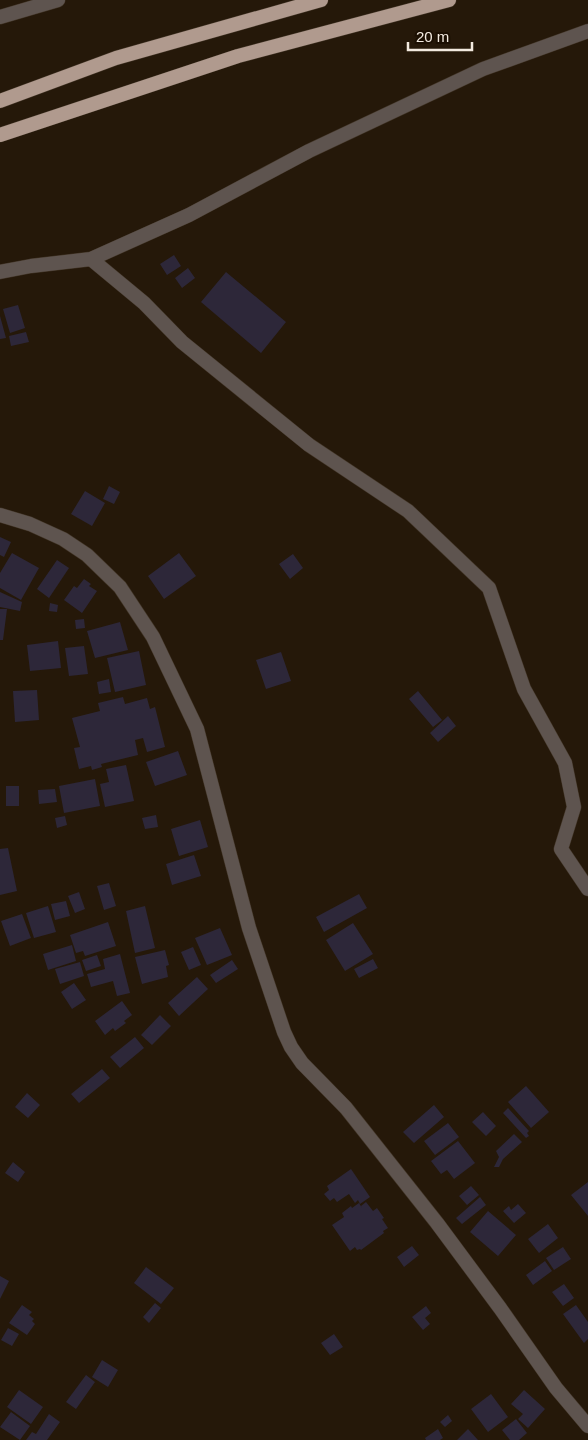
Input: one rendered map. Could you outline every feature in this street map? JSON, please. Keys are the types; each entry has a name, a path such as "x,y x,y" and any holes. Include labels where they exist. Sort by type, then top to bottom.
{"highway":[{"path":"0,101 116,58 321,0"},
{"path":"0,135 238,56 448,0"}],"street":[{"path":"0,17 58,0"},
{"path":"0,272 31,266 91,259 189,215 309,151 482,69 588,32"},
{"path":"91,259 144,303 182,342 309,445 408,511 490,588 524,689 565,763 574,807 561,849 588,889"},
{"path":"0,515 30,524 63,539 87,555 120,587 153,637 197,729 249,928 291,1048 302,1063 346,1108 437,1223 556,1388 588,1426"}],"building":[{"path":"174,255 181,266 167,275 160,264"},
{"path":"188,268 195,278 182,288 175,278"},
{"path":"226,272 286,322 261,353 201,302"},
{"path":"18,305 25,328 10,333 3,309"},
{"path":"0,316 6,338 0,339"},
{"path":"26,332 29,342 11,346 9,336"},
{"path":"109,486 120,492 114,504 103,499"},
{"path":"85,491 105,503 92,526 71,514"},
{"path":"0,537 11,542 4,557 0,555"},
{"path":"12,553 39,568 21,600 0,588 0,573"},
{"path":"179,553 196,576 164,599 148,576"},
{"path":"293,554 303,568 290,579 279,564"},
{"path":"57,560 69,568 49,598 37,589"},
{"path":"84,579 91,584 89,586 97,591 82,613 64,600 74,586 77,588"},
{"path":"0,592 22,602 20,611 0,607"},
{"path":"50,603 58,605 57,612 49,611"},
{"path":"0,609 7,609 3,640 0,640"},
{"path":"84,619 85,628 76,629 75,620"},
{"path":"120,622 128,650 95,658 87,631"},
{"path":"58,641 61,668 30,671 27,645"},
{"path":"84,646 88,674 69,676 65,648"},
{"path":"139,651 146,685 115,692 107,658"},
{"path":"281,652 291,681 266,689 256,660"},
{"path":"109,679 111,692 99,694 97,682"},
{"path":"37,690 39,720 15,722 13,691"},
{"path":"418,691 442,720 433,727 409,699"},
{"path":"123,697 125,704 147,698 150,709 155,707 165,747 147,752 143,738 135,740 138,755 101,764 102,767 92,770 91,766 79,769 74,748 80,747 72,718 100,711 98,703"},
{"path":"448,716 456,726 438,742 430,733"},
{"path":"178,751 187,775 155,786 146,762"},
{"path":"126,765 134,801 105,807 100,784 109,782 106,769"},
{"path":"95,779 100,806 64,813 59,786"},
{"path":"6,786 19,786 19,806 6,806"},
{"path":"55,789 57,802 39,804 38,790"},
{"path":"156,815 158,827 145,829 142,818"},
{"path":"65,816 67,825 57,828 55,818"},
{"path":"200,820 208,847 179,856 171,829"},
{"path":"8,848 17,891 0,895 0,849"},
{"path":"194,855 201,876 172,885 166,864"},
{"path":"109,883 116,906 104,910 97,886"},
{"path":"79,892 85,909 75,913 68,896"},
{"path":"359,894 367,908 324,932 316,917"},
{"path":"66,901 70,916 55,920 51,904"},
{"path":"48,906 56,932 34,938 26,913"},
{"path":"145,906 155,948 135,953 126,911"},
{"path":"22,914 31,938 10,946 1,921"},
{"path":"108,922 116,946 85,956 83,951 76,953 70,935"},
{"path":"353,923 373,954 345,971 326,940"},
{"path":"220,928 232,955 207,965 195,938"},
{"path":"72,945 76,961 48,970 43,954"},
{"path":"193,947 201,965 189,970 181,952"},
{"path":"165,950 169,965 166,966 168,977 142,984 135,957"},
{"path":"120,954 130,993 117,996 113,981 91,987 87,974 105,969 103,959"},
{"path":"97,955 101,966 86,971 82,960"},
{"path":"373,959 378,968 359,978 354,969"},
{"path":"232,960 238,969 216,983 210,975"},
{"path":"80,962 84,976 60,984 55,969"},
{"path":"197,977 208,989 179,1016 168,1003"},
{"path":"74,983 86,1000 72,1009 61,992"},
{"path":"122,1001 132,1015 124,1021 126,1023 115,1031 113,1028 105,1035 95,1021"},
{"path":"160,1015 171,1026 152,1045 141,1035"},
{"path":"135,1037 144,1048 120,1068 110,1057"},
{"path":"102,1069 110,1078 79,1103 71,1094"},
{"path":"526,1086 549,1112 531,1128 508,1102"},
{"path":"27,1093 40,1105 28,1118 15,1107"},
{"path":"434,1105 444,1117 414,1143 403,1132"},
{"path":"508,1108 529,1131 527,1133 529,1136 526,1138 503,1113"},
{"path":"483,1112 496,1126 486,1136 472,1122"},
{"path":"448,1123 459,1137 435,1155 424,1141"},
{"path":"514,1134 522,1142 503,1159 499,1167 494,1167 499,1157 496,1151"},
{"path":"458,1141 475,1163 454,1179 447,1170 441,1174 431,1161"},
{"path":"13,1162 25,1172 18,1182 5,1173"},
{"path":"351,1169 370,1197 360,1204 358,1200 355,1203 349,1194 337,1202 334,1198 330,1201 324,1194 329,1190 327,1186"},
{"path":"588,1182 588,1216 571,1195"},
{"path":"471,1186 479,1195 467,1205 459,1196"},
{"path":"480,1197 486,1205 462,1224 456,1218"},
{"path":"366,1202 373,1211 377,1208 388,1228 361,1250 357,1250 355,1247 350,1251 332,1225 344,1217 342,1213 351,1206 352,1208 359,1203 362,1208 361,1206"},
{"path":"518,1204 526,1213 514,1223 503,1211 509,1206 511,1210"},
{"path":"488,1211 516,1235 498,1256 470,1232"},
{"path":"548,1224 558,1238 539,1253 528,1239"},
{"path":"412,1246 419,1255 404,1267 397,1257"},
{"path":"563,1247 571,1259 554,1270 546,1258"},
{"path":"545,1261 552,1271 533,1285 526,1275"},
{"path":"146,1267 174,1288 161,1304 134,1283"},
{"path":"0,1276 9,1281 0,1299"},
{"path":"564,1284 574,1298 563,1306 552,1292"},
{"path":"155,1303 161,1308 149,1323 143,1317"},
{"path":"22,1305 32,1312 29,1315 34,1319 32,1321 35,1324 27,1335 9,1323"},
{"path":"576,1305 588,1322 588,1339 584,1343 563,1314"},
{"path":"426,1306 431,1313 425,1318 430,1324 423,1330 412,1317"},
{"path":"8,1328 19,1334 12,1346 1,1340"},
{"path":"334,1334 343,1347 330,1355 321,1343"},
{"path":"102,1360 118,1370 108,1387 92,1377"},
{"path":"86,1375 95,1382 76,1409 66,1402"},
{"path":"19,1390 43,1407 31,1424 7,1407"},
{"path":"524,1390 545,1409 528,1428 518,1419 523,1414 511,1404"},
{"path":"491,1394 508,1417 488,1432 471,1409"},
{"path":"11,1412 30,1426 20,1440 0,1427"},
{"path":"49,1414 60,1422 47,1440 26,1440 32,1432 36,1434"},
{"path":"448,1415 452,1421 445,1427 440,1422"},
{"path":"516,1419 527,1433 519,1440 510,1440 502,1430"},
{"path":"438,1429 443,1438 440,1440 426,1440 425,1438"},
{"path":"468,1429 478,1440 457,1440"}]}
